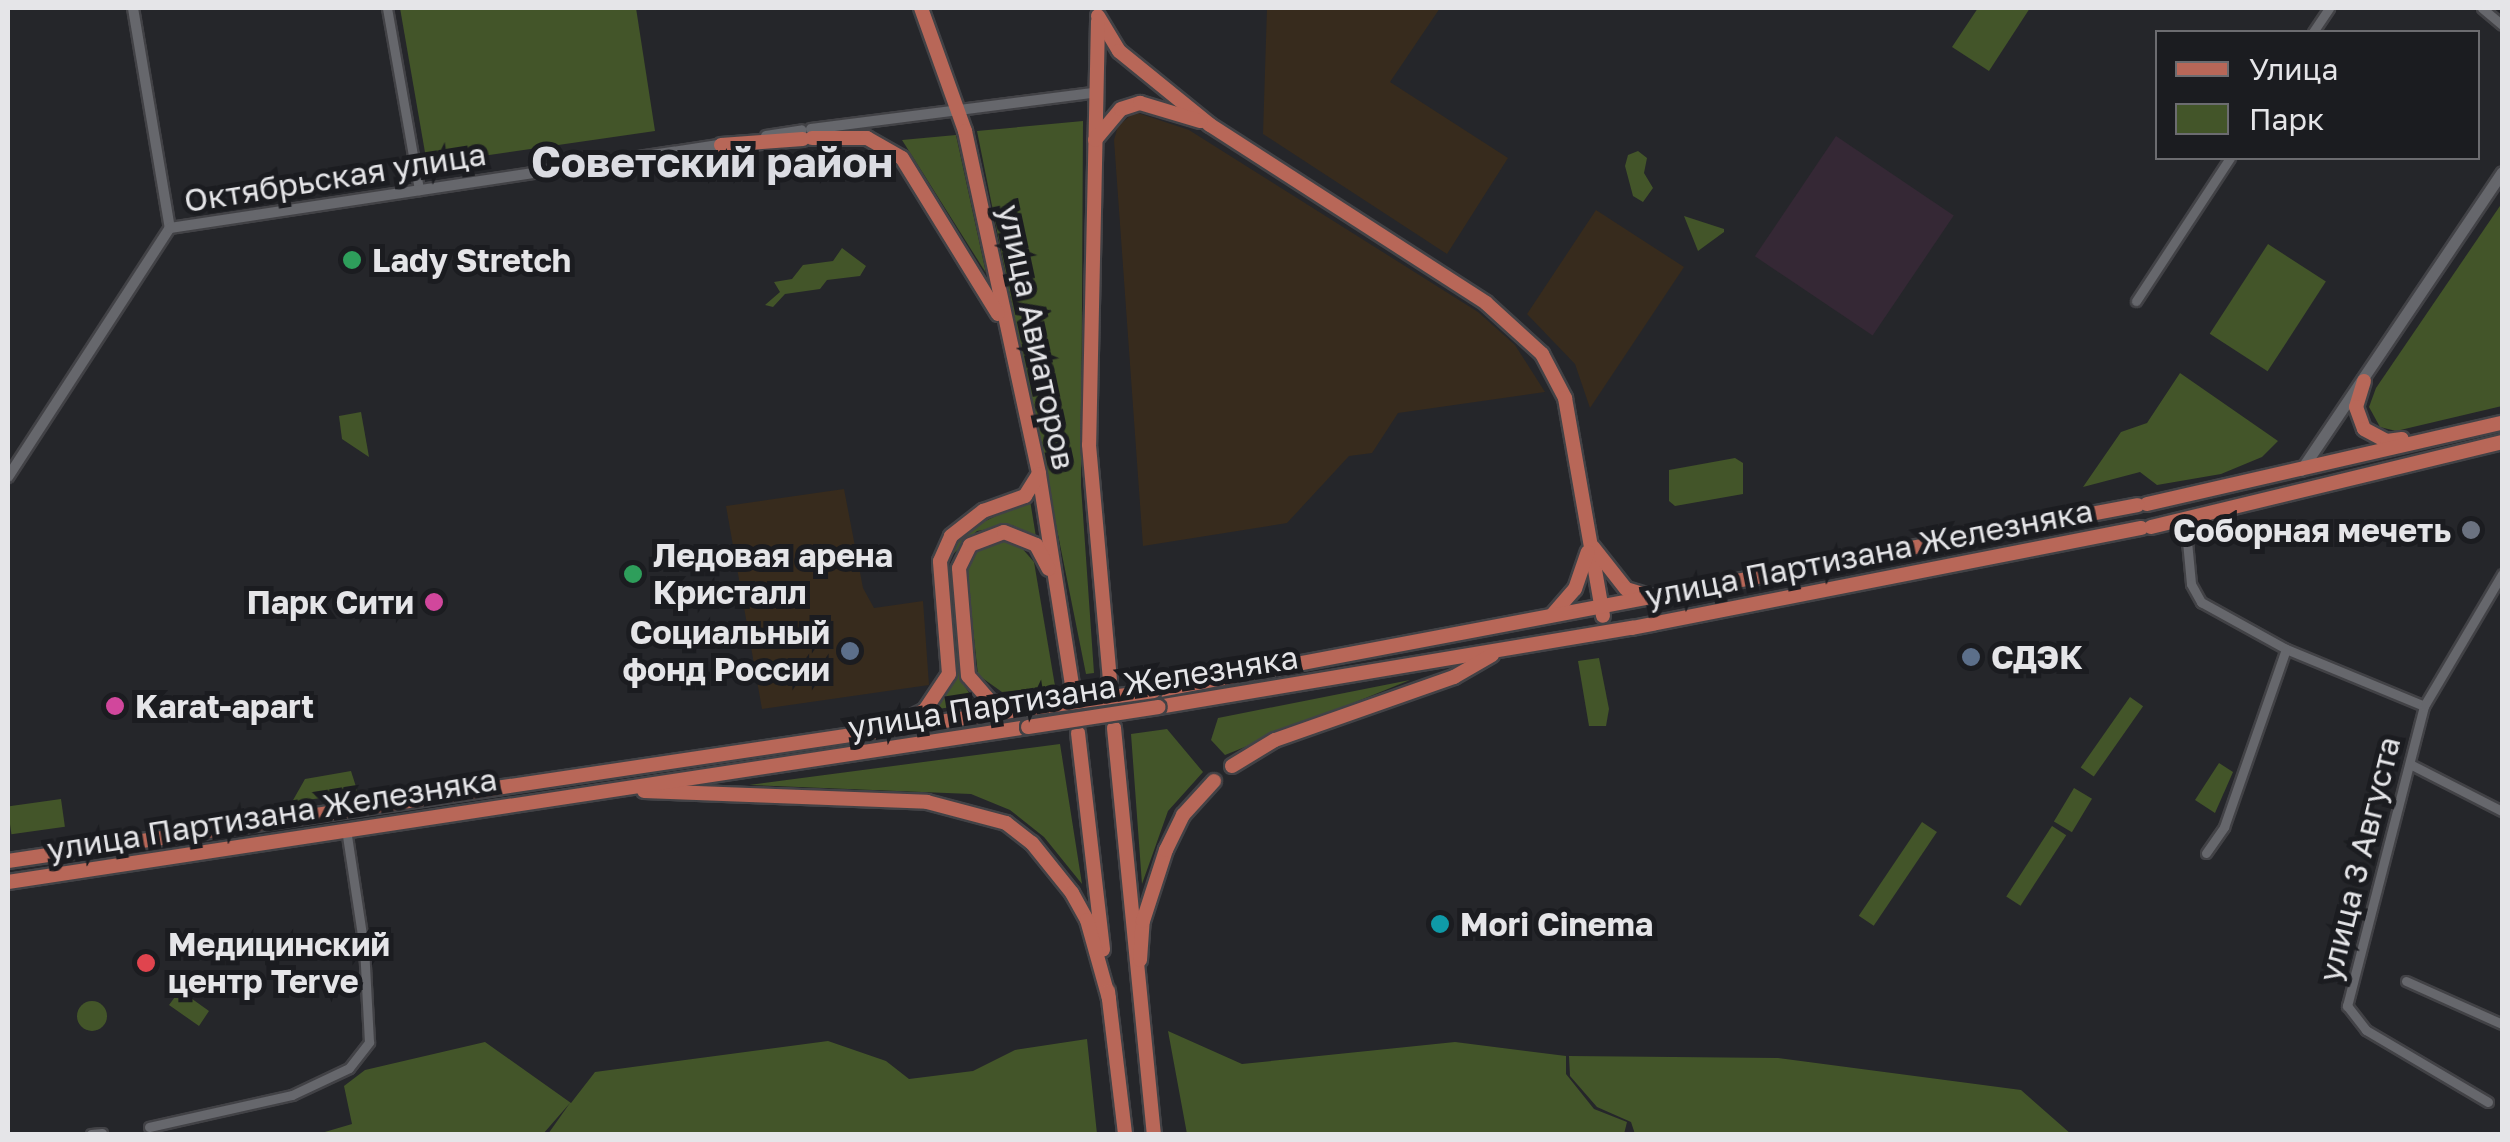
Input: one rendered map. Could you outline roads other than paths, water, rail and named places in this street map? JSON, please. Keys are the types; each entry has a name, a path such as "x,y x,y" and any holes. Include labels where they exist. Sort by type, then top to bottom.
{"main road":[{"name":"улица Авиаторов","path":"920,8 956,107 1009,334 1039,474 1072,685"},
{"name":"улица Авиаторов","path":"1098,12 1093,92 1090,445 1110,679"},
{"path":"1098,12 1118,51 1210,125 1486,303 1532,342 1565,398 1605,631"},
{"path":"1092,147 1103,125 1140,103 1210,125"},
{"path":"721,145 807,134 867,138 902,158 1009,334"},
{"path":"2303,494 2299,474 2502,172"},
{"path":"2364,381 2357,416 2373,436 2387,441 2502,423"},
{"name":"улица Партизана Железняка","path":"8,862 1154,691 2299,474 2453,433"},
{"name":"улица Партизана Железняка","path":"8,882 1158,707 1499,651 2185,520 2502,442"},
{"path":"883,731 924,710 949,674 940,561 952,536 983,511 1025,496 1039,474"},
{"path":"1025,709 990,701 968,676 958,596 963,556 990,534 1025,538 1042,552 1060,596"},
{"path":"1590,542 1626,589 1664,597"},
{"path":"1549,617 1575,588 1590,542"},
{"path":"1232,766 1275,740 1454,677 1499,651"},
{"path":"1114,728 1154,1134"},
{"path":"1078,734 1125,1134"},
{"path":"1138,995 1150,891 1182,816 1214,781"},
{"path":"622,789 927,802 1006,824 1032,843 1072,893 1087,920 1109,999"}],"street":[{"path":"133,8 170,228"},
{"path":"388,8 419,190"},
{"path":"2314,30 2330,8"},
{"path":"2482,8 2502,26"},
{"path":"807,134 956,107 1093,92"},
{"name":"Октябрьская улица","path":"8,476 170,228 721,145"},
{"path":"2136,301 2229,160"},
{"path":"2185,520 2194,594 2286,649 2424,706"},
{"name":"улица 3 Августа","path":"2488,1102 2366,1030 2348,1006 2424,706 2502,574"},
{"path":"2206,852 2224,827 2286,649"},
{"path":"2410,764 2502,811"},
{"path":"149,1126 292,1096 349,1068 368,1042 364,948 346,830"},
{"path":"2406,981 2502,1024"},
{"path":"91,1134 102,1134"}],"place":[{"name":"Lady Stretch","path":"352,260"},
{"name":"Соборная мечеть","path":"2471,530"},
{"name":"Ледовая арена Кристалл","path":"633,574"},
{"name":"Парк Сити","path":"434,602"},
{"name":"Социальный фонд России","path":"850,651"},
{"name":"СДЭК","path":"1971,657"},
{"name":"Karat-apart","path":"115,706"},
{"name":"Mori Cinema","path":"1440,924"},
{"name":"Медицинский центр Terve","path":"146,963"}],"district":[{"name":"Советский район","path":"712,161"}]}
